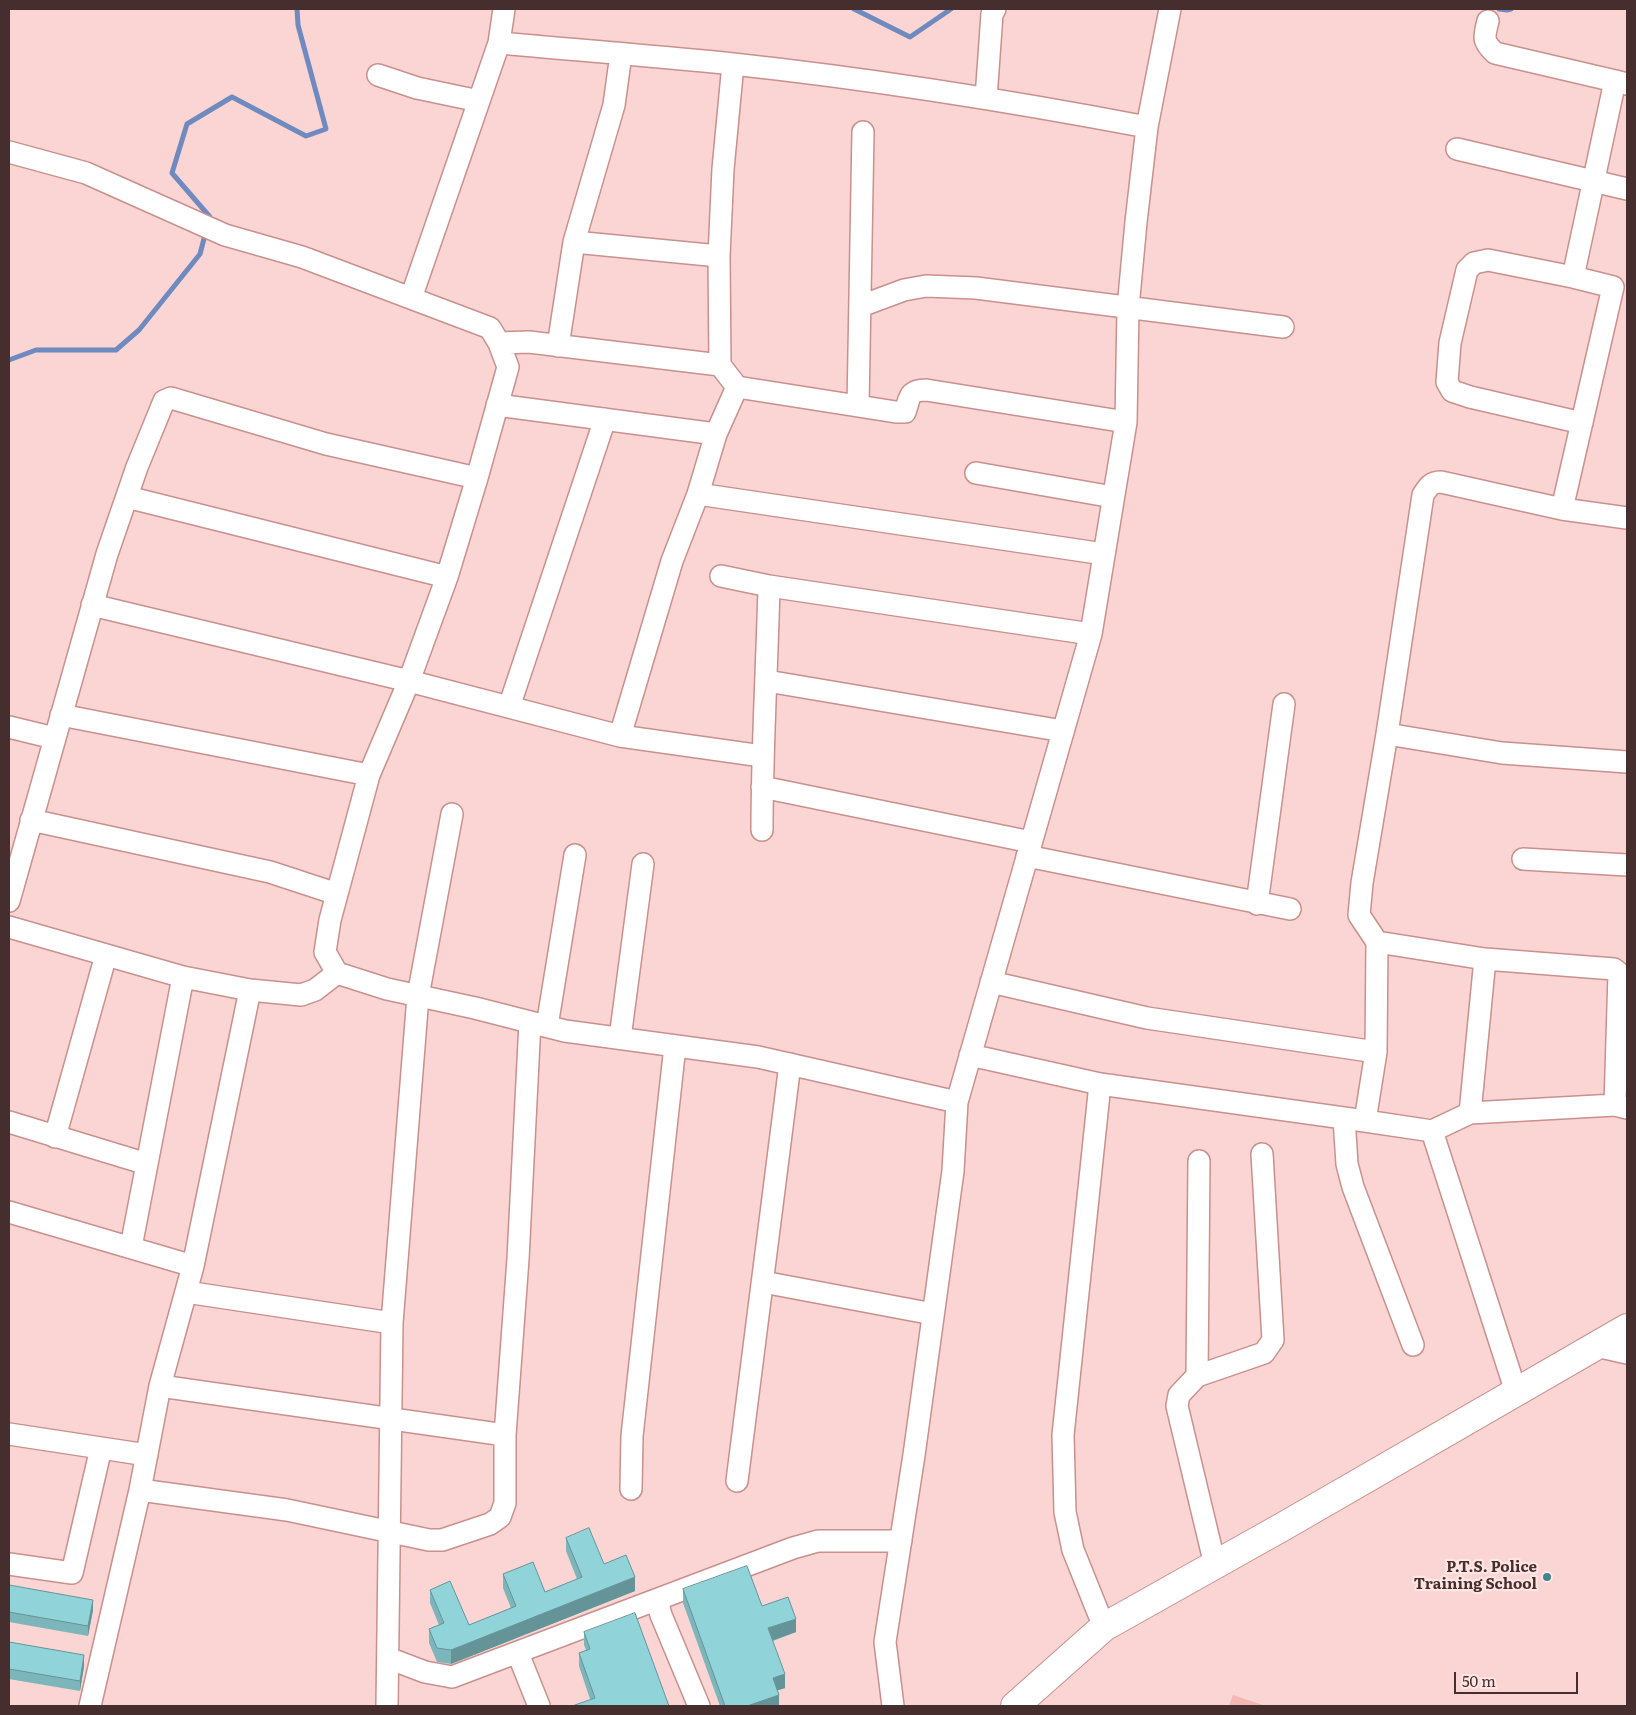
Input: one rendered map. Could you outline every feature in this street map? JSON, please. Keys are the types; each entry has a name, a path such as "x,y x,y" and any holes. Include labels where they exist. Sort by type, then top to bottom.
{"main road":[{"path":"1015,1706 1104,1628 1627,1328"}],"street":[{"path":"411,298 499,43 504,9"},
{"path":"986,98 992,14 995,9"},
{"path":"893,1706 885,1642 934,1314 952,1171 956,1102 1091,634 1126,422 1128,308 1147,127 1170,9"},
{"path":"1488,21 1484,37 1487,46 1496,52 1621,82 1594,180 1573,277"},
{"path":"499,43 733,64 914,87 1147,127"},
{"path":"558,346 574,242 614,106 622,54"},
{"path":"733,64 723,169 719,256 720,365 738,387 903,413 913,392 926,390 1126,422"},
{"path":"378,75 417,88 479,101"},
{"path":"858,406 863,132"},
{"path":"1457,148 1627,189"},
{"path":"9,152 86,173 225,235 302,258 490,328 499,343 508,367 477,478 447,577 409,681 369,775 330,920 324,952 337,973 387,989 565,1031 758,1057 956,1102"},
{"path":"574,242 719,256"},
{"path":"1562,508 1582,423 1620,289 1573,277 1488,260 1474,263 1467,270 1450,343 1448,382 1452,390 1470,397 1582,423"},
{"path":"861,306 904,290 926,286 976,288 1283,327"},
{"path":"499,343 529,342 720,365"},
{"path":"620,736 672,562 698,494 716,434 738,387"},
{"path":"9,901 107,554 126,497 164,401 172,398 326,444 477,478"},
{"path":"497,404 716,434"},
{"path":"509,707 605,419"},
{"path":"976,473 1113,497"},
{"path":"1365,1121 1376,1052 1377,942 1359,915 1362,882 1387,734 1423,494 1435,482 1442,482 1562,508 1627,518"},
{"path":"698,494 1104,554"},
{"path":"126,497 447,577"},
{"path":"721,576 769,586 1091,634"},
{"path":"762,830 762,756 767,681 769,586"},
{"path":"92,605 409,681 620,736 762,756"},
{"path":"767,681 1063,731"},
{"path":"1257,904 1284,704"},
{"path":"61,715 369,775"},
{"path":"9,727 54,738"},
{"path":"1387,734 1502,753 1627,762"},
{"path":"762,787 1257,904 1290,909"},
{"path":"387,1706 392,1323 418,996 452,814"},
{"path":"31,820 270,872 337,894"},
{"path":"140,1490 287,1510 430,1540 442,1540 490,1524 500,1517 505,1503 504,1434 539,1024 575,855"},
{"path":"1522,860 1627,865"},
{"path":"620,1038 643,864"},
{"path":"9,928 183,977 250,990 301,995 314,990 337,973"},
{"path":"970,1055 1100,1084 1432,1131 1470,1113 1621,1106 1619,973 1614,969 1485,959 1377,942"},
{"path":"56,1137 106,955"},
{"path":"1470,1113 1485,959"},
{"path":"131,1247 183,977"},
{"path":"991,982 1147,1018 1376,1052"},
{"path":"90,1706 140,1490 160,1386 193,1266 250,990"},
{"path":"631,1489 632,1436 675,1046"},
{"path":"738,1482 790,1064"},
{"path":"1100,1084 1063,1435 1065,1512 1073,1550 1104,1628"},
{"path":"1344,1118 1347,1164 1353,1187 1413,1345"},
{"path":"9,1122 147,1164"},
{"path":"1432,1131 1516,1392"},
{"path":"1215,1565 1177,1406 1179,1395 1197,1376 1264,1353 1273,1340 1262,1154"},
{"path":"1197,1376 1199,1161"},
{"path":"9,1212 193,1266"},
{"path":"763,1282 934,1314"},
{"path":"186,1292 392,1323"},
{"path":"1596,1346 1627,1353"},
{"path":"160,1386 504,1434"},
{"path":"9,1434 147,1455"},
{"path":"9,1564 72,1573 101,1448"},
{"path":"388,1658 425,1672 452,1677 793,1548 818,1541 901,1541"},
{"path":"657,1600 661,1615 699,1706"},
{"path":"516,1653 539,1706"}],"shaded area":[{"path":"1233,1695 1266,1706 1229,1706"}],"building":[{"path":"589,1528 604,1564 626,1555 635,1577 451,1650 437,1648 429,1629 444,1623 430,1590 450,1581 469,1625 516,1606 503,1574 533,1562 545,1592 582,1577 566,1538"},
{"path":"747,1566 762,1606 788,1597 796,1619 768,1628 785,1674 773,1678 779,1695 747,1706 725,1706 683,1589"},
{"path":"9,1585 93,1600 88,1626 9,1612"},
{"path":"635,1613 669,1706 572,1706 595,1698 579,1653 590,1649 584,1632"},
{"path":"9,1642 84,1655 80,1681 9,1669"}],"waterway":[{"path":"209,221 210,217 172,173 187,124 232,97 306,136 326,129 298,25 297,9"},
{"path":"854,9 910,37 951,9"},
{"path":"1499,9 1511,9"},
{"path":"9,360 36,350 116,350 139,330 200,254 206,231"}],"place":[{"name":"P.T.S. Police Training School","path":"1547,1577"}]}
